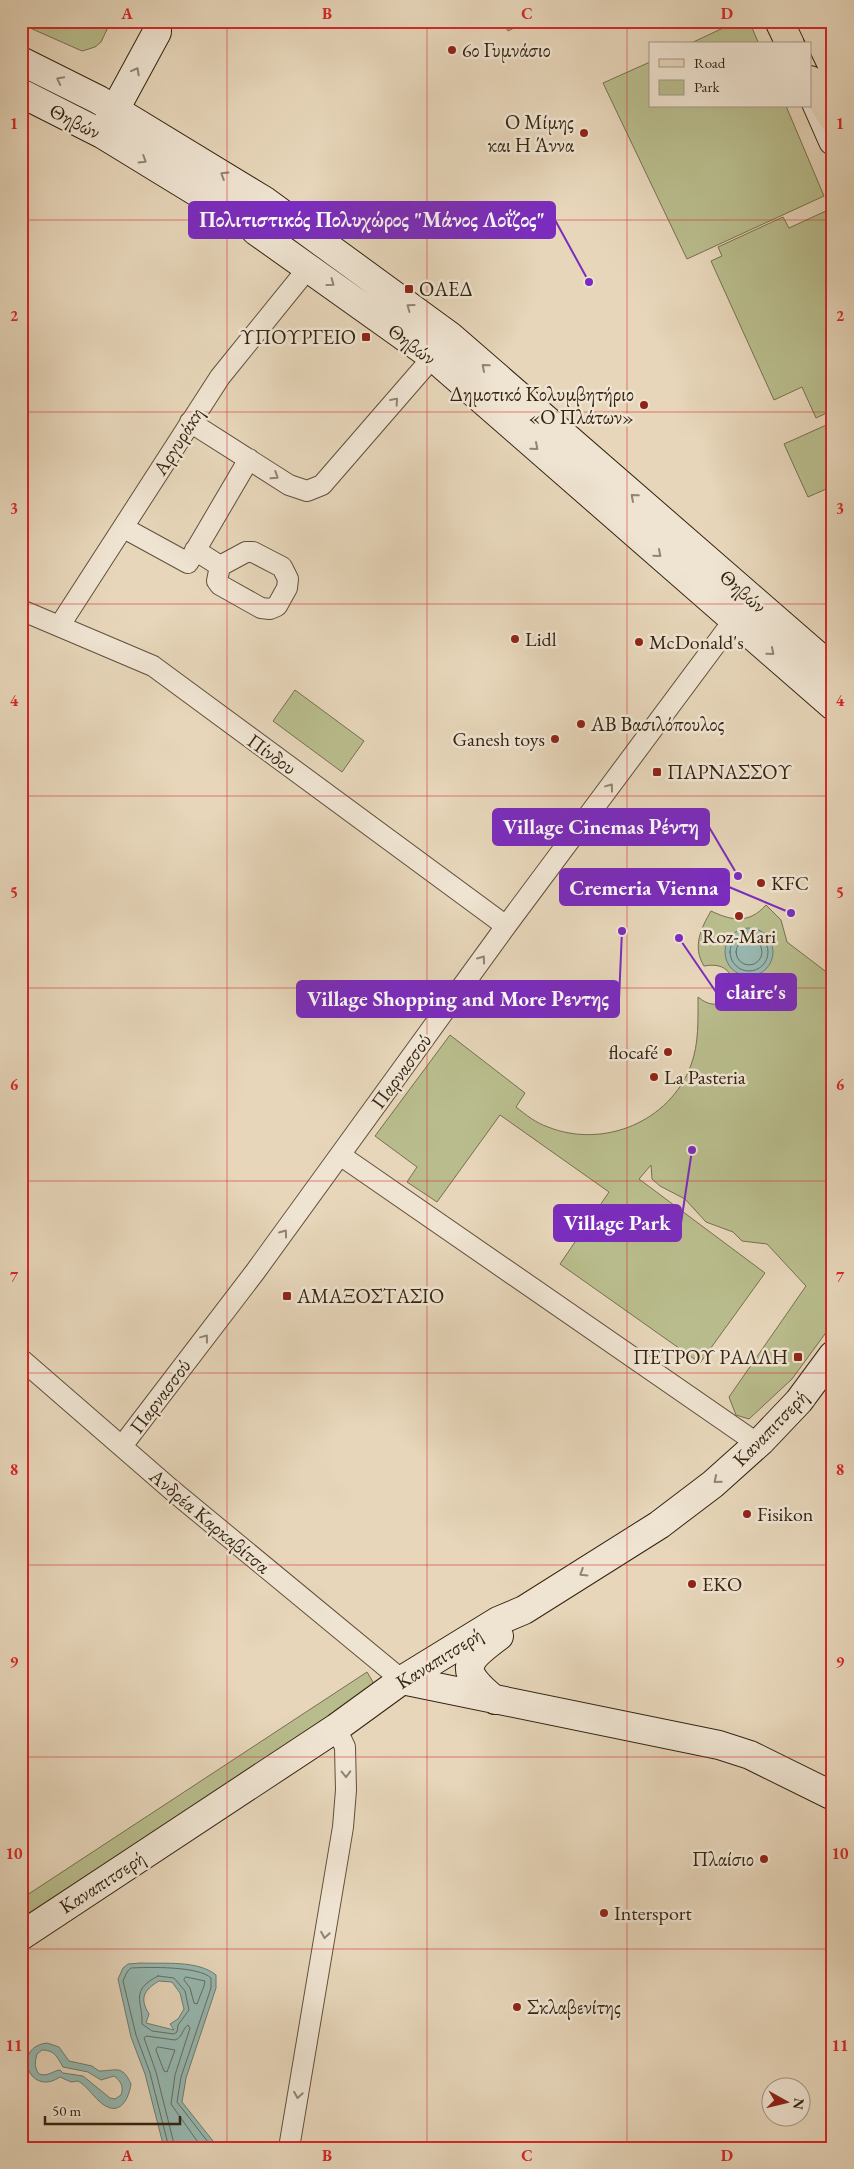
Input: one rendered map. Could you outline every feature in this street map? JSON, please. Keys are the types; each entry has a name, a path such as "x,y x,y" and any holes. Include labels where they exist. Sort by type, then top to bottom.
{"main road":[{"path":"107,105 140,26 146,21"},
{"path":"93,130 107,105 157,32 157,21"},
{"path":"779,21 789,42"},
{"path":"811,21 833,67"},
{"name":"Θηβών","path":"21,61 107,105 265,201 450,336 833,669"},
{"path":"812,83 833,119"},
{"name":"Θηβών","path":"21,94 93,130 249,224 256,231 309,267 432,358 833,706"},
{"path":"812,94 833,141"},
{"name":"Καναπιτσερή","path":"21,1936 336,1728 402,1680 498,1621 524,1610 659,1524 713,1484 758,1444 799,1400 833,1356"},
{"path":"495,1700 472,1680 470,1668 472,1659 476,1653 509,1628 524,1610"},
{"path":"402,1680 719,1745 750,1756 833,1796"}],"street":[{"name":"Αργυράκη","path":"60,625 220,377 309,267"},
{"path":"190,422 289,485 307,491 322,485 432,358"},
{"path":"124,528 188,563 249,459"},
{"path":"195,550 220,566"},
{"name":"Παρνασσού","path":"122,1446 255,1272 506,926 750,598"},
{"name":"Πίνδου","path":"21,610 153,666 506,926"},
{"path":"340,1156 758,1444"},
{"name":"Ανδρέα Καρκαβίτσα","path":"21,1359 402,1680"},
{"path":"289,2148 343,1826 346,1790 345,1747 336,1728"}],"green space":[{"path":"21,21 111,21 101,42 95,47 82,51 21,24"},
{"path":"503,21 528,21 508,31"},
{"path":"738,21 749,21 758,42 693,42"},
{"path":"649,62 649,108 787,108 824,196 687,259 603,83"},
{"path":"828,210 833,221 833,410 816,418 802,387 774,400 711,261 722,256 718,247 783,217 789,228"},
{"path":"833,422 833,486 808,497 784,444"},
{"path":"295,690 364,741 342,772 273,721"},
{"path":"766,905 781,920 787,942 833,977 833,1323 792,1379 749,1419 736,1415 729,1397 806,1286 767,1244 742,1241 733,1232 706,1222 685,1199 660,1186 652,1179 651,1165 639,1179 765,1273 700,1363 560,1264 609,1192 500,1115 437,1202 407,1182 417,1167 375,1136 450,1035 525,1093 516,1107 544,1125 569,1133 591,1135 612,1132 632,1126 651,1115 668,1102 681,1085 691,1065 697,1040 698,997 710,1004 720,1003 727,998 731,989 732,980 728,971 719,966 704,966 700,959 699,938 707,917 711,911 733,919 747,918 760,911"},
{"path":"367,1672 373,1682 372,1690 21,1918 21,1899"}],"water":[{"path":"744,928 754,928 763,932 769,938 772,943 772,961 763,972 754,976 744,976 735,972 729,966 725,957 725,947 729,938 735,932"},
{"path":"170,1963 190,1965 209,1970 216,1975 216,1988 186,2078 182,2102 213,2141 213,2148 164,2148 145,2074 131,2037 118,1979 123,1968 128,1964","holes":["159,1981 172,1982 180,1993 184,2009 178,2019 170,2024 174,2030 146,2023 149,2014 144,1999 147,1991"]},
{"path":"47,2043 59,2047 69,2061 92,2066 99,2071 121,2071 131,2084 127,2097 121,2106 111,2108 96,2099 78,2081 71,2082 60,2077 49,2082 40,2081 33,2077 28,2069 27,2061 29,2053 36,2046","holes":["42,2050 50,2051 55,2055 63,2067 88,2072 101,2080 114,2076 121,2084 121,2095 115,2099 110,2098 83,2076 63,2073 60,2070 42,2075 39,2074 35,2064 37,2054"]}],"place":[{"name":"6ο Γυμνάσιο","path":"452,50"},
{"name":"Ο Μίμης και Η Άννα","path":"584,133"},
{"name":"Πολιτιστικός Πολυχώρος \"Μάνος Λοΐζος\"","path":"589,282"},
{"name":"ΟΑΕΔ","path":"409,289"},
{"name":"ΥΠΟΥΡΓΕΙΟ","path":"366,337"},
{"name":"Δημοτικό Κολυμβητήριο «Ο Πλάτων»","path":"644,405"},
{"name":"Lidl","path":"515,639"},
{"name":"McDonald's","path":"639,642"},
{"name":"ΑΒ Βασιλόπουλος","path":"581,724"},
{"name":"Ganesh toys","path":"555,739"},
{"name":"ΠΑΡΝΑΣΣΟΥ","path":"657,772"},
{"name":"Village Cinemas Ρέντη","path":"738,876"},
{"name":"KFC","path":"761,883"},
{"name":"Cremeria Vienna","path":"791,913"},
{"name":"Roz-Mari","path":"739,916"},
{"name":"Village Shopping and More Ρεντης","path":"622,931"},
{"name":"claire's","path":"679,938"},
{"name":"flocafé","path":"668,1052"},
{"name":"La Pasteria","path":"654,1077"},
{"name":"Village Park","path":"692,1150"},
{"name":"ΑΜΑΞΟΣΤΑΣΙΟ","path":"287,1296"},
{"name":"ΠΕΤΡΟΥ ΡΑΛΛΗ","path":"798,1357"},
{"name":"Fisikon","path":"747,1514"},
{"name":"EKO","path":"692,1584"},
{"name":"Πλαίσιο","path":"764,1859"},
{"name":"Intersport","path":"604,1913"},
{"name":"Σκλαβενίτης","path":"517,2007"}]}
